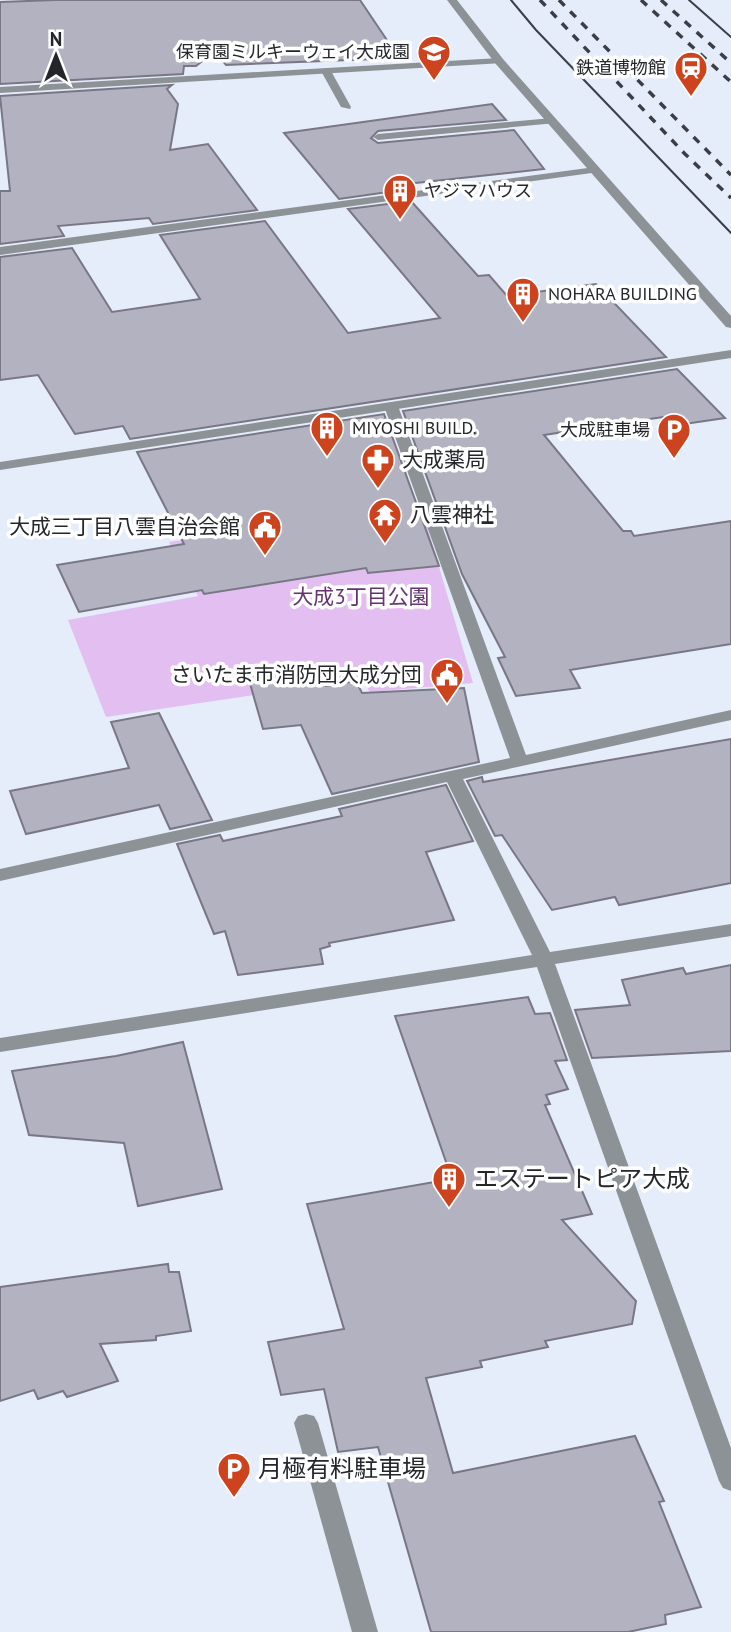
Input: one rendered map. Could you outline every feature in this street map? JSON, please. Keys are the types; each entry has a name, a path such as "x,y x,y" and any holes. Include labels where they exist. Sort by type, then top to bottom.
{"street":[{"path":"452,0 499,61 731,324"},
{"path":"0,90 499,61"},
{"path":"326,71 346,107"},
{"path":"378,137 552,121"},
{"path":"0,251 594,170"},
{"path":"0,466 731,354"},
{"path":"390,406 520,761"},
{"path":"0,875 731,715"},
{"path":"453,777 544,960 731,1481"},
{"path":"0,1045 731,930"},
{"path":"306,1423 365,1632"}],"green space":[{"name":"大成3丁目公園","path":"421,505 473,683 370,692 362,679 106,717 68,620 198,596 169,542"}],"building":[{"path":"360,0 399,58 226,65 215,51 196,66 184,66 183,74 0,84 0,2"},
{"path":"172,85 167,89 178,104 170,150 208,144 257,210 153,224 149,218 58,226 64,236 0,244 0,191 10,191 0,96"},
{"path":"492,104 506,120 378,131 371,138 378,143 514,130 544,169 397,185 402,190 339,199 284,133"},
{"path":"411,201 478,276 489,275 507,296 596,284 666,357 130,439 123,426 75,434 38,375 0,380 0,257 72,248 112,312 200,299 160,235 265,221 348,333 440,318 348,209"},
{"path":"677,369 725,418 671,426 663,417 544,435 623,531 631,531 634,536 731,521 731,644 570,670 580,688 516,696 498,658 505,657 462,574 403,411"},
{"path":"384,414 439,566 368,573 366,568 204,594 202,590 79,612 57,565 184,544 137,452"},
{"path":"319,666 326,686 356,681 362,693 464,688 479,762 332,794 301,725 263,729 247,673"},
{"path":"159,713 212,820 170,829 159,805 26,834 10,791 129,768 111,722"},
{"path":"731,739 731,883 619,905 615,897 552,910 502,835 495,836 467,781 482,777 483,782"},
{"path":"446,785 473,841 426,852 454,920 329,943 330,946 320,949 323,964 238,975 225,931 214,934 177,844 220,835 223,841 342,816 339,809"},
{"path":"731,965 731,1051 592,1058 575,1010 630,1005 622,980 683,968 686,974"},
{"path":"528,997 535,1014 550,1013 567,1060 555,1061 568,1089 546,1095 550,1104 545,1105 592,1214 562,1220 636,1301 632,1324 545,1341 548,1347 480,1361 482,1367 426,1378 453,1473 635,1436 664,1501 659,1502 701,1607 665,1615 666,1624 628,1632 431,1632 378,1447 338,1452 324,1389 281,1395 268,1342 344,1329 307,1204 452,1179 395,1016"},
{"path":"183,1042 222,1189 138,1206 124,1143 29,1135 12,1071 116,1056"},
{"path":"168,1264 169,1272 179,1272 191,1331 156,1336 156,1340 100,1344 118,1381 67,1397 63,1391 38,1399 34,1390 0,1401 0,1287"}],"tram line":[{"path":"511,0 536,30 731,233"},
{"path":"689,0 731,37"}],"railway":[{"path":"540,0 685,154 731,198"},
{"path":"559,0 731,175"},
{"path":"641,0 731,82"},
{"path":"661,0 731,63"}],"place":[{"name":"保育園ミルキーウェイ大成園","path":"434,82"},
{"name":"鉄道博物館","path":"691,98"},
{"name":"ヤジマハウス","path":"400,221"},
{"name":"NOHARA BUILDING","path":"523,324"},
{"name":"MIYOSHI BUILD.","path":"327,458"},
{"name":"大成駐車場","path":"674,460"},
{"name":"大成薬局","path":"378,490"},
{"name":"八雲神社","path":"385,545"},
{"name":"大成三丁目八雲自治会館","path":"265,557"},
{"name":"さいたま市消防団大成分団","path":"447,705"},
{"name":"エステートピア大成","path":"449,1209"},
{"name":"月極有料駐車場","path":"234,1499"}]}
